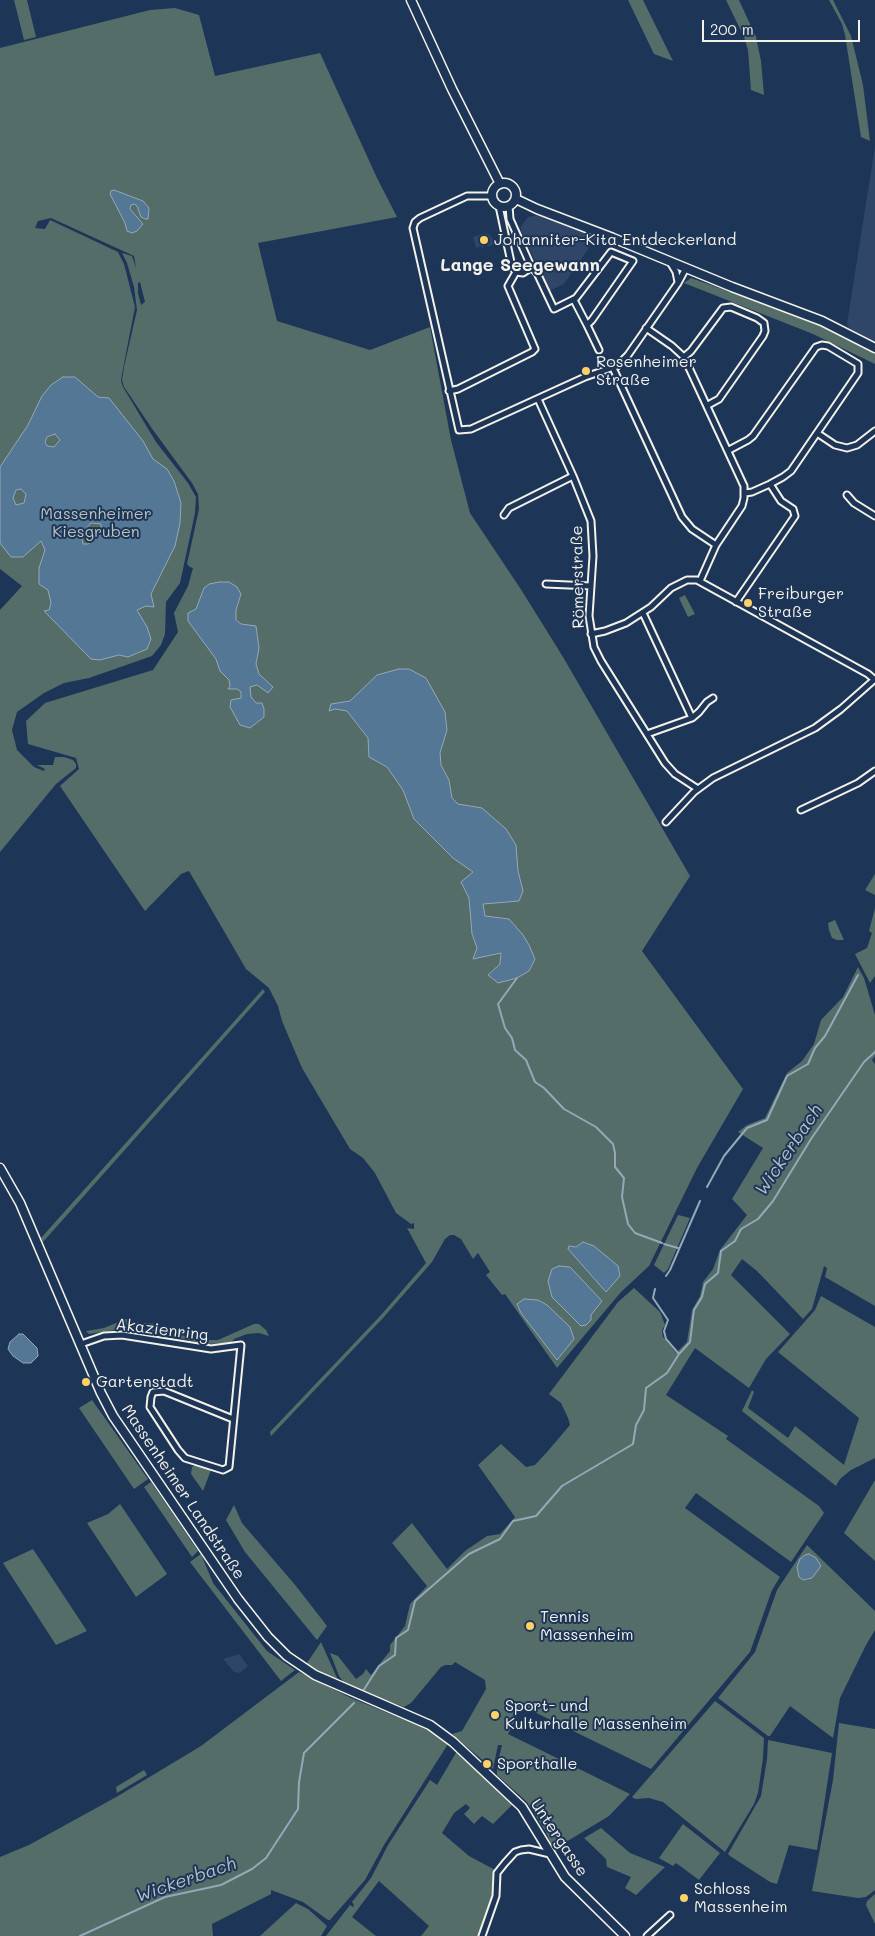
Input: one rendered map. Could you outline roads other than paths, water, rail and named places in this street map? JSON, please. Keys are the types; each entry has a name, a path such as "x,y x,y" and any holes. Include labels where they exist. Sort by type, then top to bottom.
{"street":[{"path":"411,0 452,89 500,184"},
{"path":"500,184 511,185 516,191 516,199 509,206 499,206 494,202 492,196 494,189 500,184"},
{"path":"492,196 467,196 420,218 414,226 459,430 471,429 584,377 613,368 624,360 678,283 686,268"},
{"path":"516,199 537,209 822,321 875,348"},
{"path":"499,206 512,267 516,272"},
{"path":"509,206 510,219 530,266 537,273 554,309 574,300 609,253 612,252 626,257 633,262 587,325"},
{"path":"669,260 676,272 678,283"},
{"path":"516,272 525,272 530,266"},
{"path":"449,391 466,385 535,350 508,286 516,272"},
{"path":"574,300 599,350"},
{"path":"684,357 723,308 731,307 764,323 765,331 763,336 719,399 708,405"},
{"path":"646,328 684,357 742,478 745,493 742,506 716,545 700,581"},
{"path":"728,450 753,436 816,347 825,345 856,361 859,370 791,471 783,478 752,492 745,493"},
{"path":"613,368 682,517 692,529 716,545"},
{"name":"Römerstraße","path":"538,399 588,512 592,530 589,616 591,634 601,661 647,734 675,774 698,789"},
{"path":"817,433 835,446 847,448 857,446 875,432"},
{"path":"504,515 509,508 573,476"},
{"path":"736,602 795,516 793,509 781,501 770,484"},
{"path":"847,495 854,503 875,516"},
{"path":"591,634 605,632 626,623 643,613 671,588 688,580 700,581 875,679 826,720 802,735 733,767 698,789 666,822"},
{"path":"546,584 591,586"},
{"path":"643,613 692,718"},
{"path":"647,734 692,718 713,698"},
{"path":"801,810 858,783 875,772"},
{"name":"Massenheimer Landstraße","path":"0,1168 20,1203 101,1393 114,1416 238,1599 268,1637 287,1656 315,1675 394,1709"},
{"name":"Akazienring","path":"80,1344 104,1336 122,1335 211,1349 241,1345 233,1419"},
{"path":"164,1391 233,1419 229,1467 223,1470 185,1458 150,1407 151,1397 154,1392 164,1391"},
{"name":"Untergasse","path":"394,1709 442,1733 522,1806 565,1877 625,1936"},
{"path":"482,1936 496,1896 497,1874 505,1863 515,1852 521,1850 529,1849 550,1854"},
{"path":"647,1936 670,1915"}],"waterway":[{"path":"707,1187 724,1156 747,1128 767,1120 787,1076 808,1064 815,1048 825,1036 858,975"},
{"path":"517,978 498,1004 505,1028 512,1038 515,1050 526,1060 535,1082 544,1088 564,1109 596,1127 613,1144 615,1167 624,1178 622,1197 628,1224 635,1233 662,1243"},
{"name":"Wickerbach","path":"363,1691 379,1666 395,1655 396,1638 408,1630 415,1601 469,1554 500,1539 513,1521 536,1516 562,1486 633,1444 636,1425 644,1410 646,1388 667,1373 679,1354 690,1342 694,1310 702,1297 705,1284 718,1273 721,1251 735,1241 741,1229 758,1219 773,1201 811,1139 864,1062 875,1052"},
{"path":"666,1276 700,1201"},
{"path":"664,1244 678,1248"},
{"path":"655,1289 653,1298 668,1320 664,1331 666,1339 679,1354"},
{"name":"Wickerbach","path":"80,1936 165,1897 221,1885 252,1869 266,1858 298,1809 299,1782 304,1753 354,1703"}],"place":[{"name":"Johanniter-Kita Entdeckerland","path":"484,240"},
{"name":"Rosenheimer Straße","path":"586,371"},
{"name":"Freiburger Straße","path":"748,603"},
{"name":"Gartenstadt","path":"86,1382"},
{"name":"Tennis Massenheim","path":"530,1626"},
{"name":"Sport- und Kulturhalle Massenheim","path":"495,1715"},
{"name":"Sporthalle","path":"487,1764"},
{"name":"Schloss Massenheim","path":"684,1898"}],"district":[{"name":"Lange Seegewann","path":"520,265"}],"park label":[{"name":"Massenheimer Kiesgruben","path":"96,523"}]}
